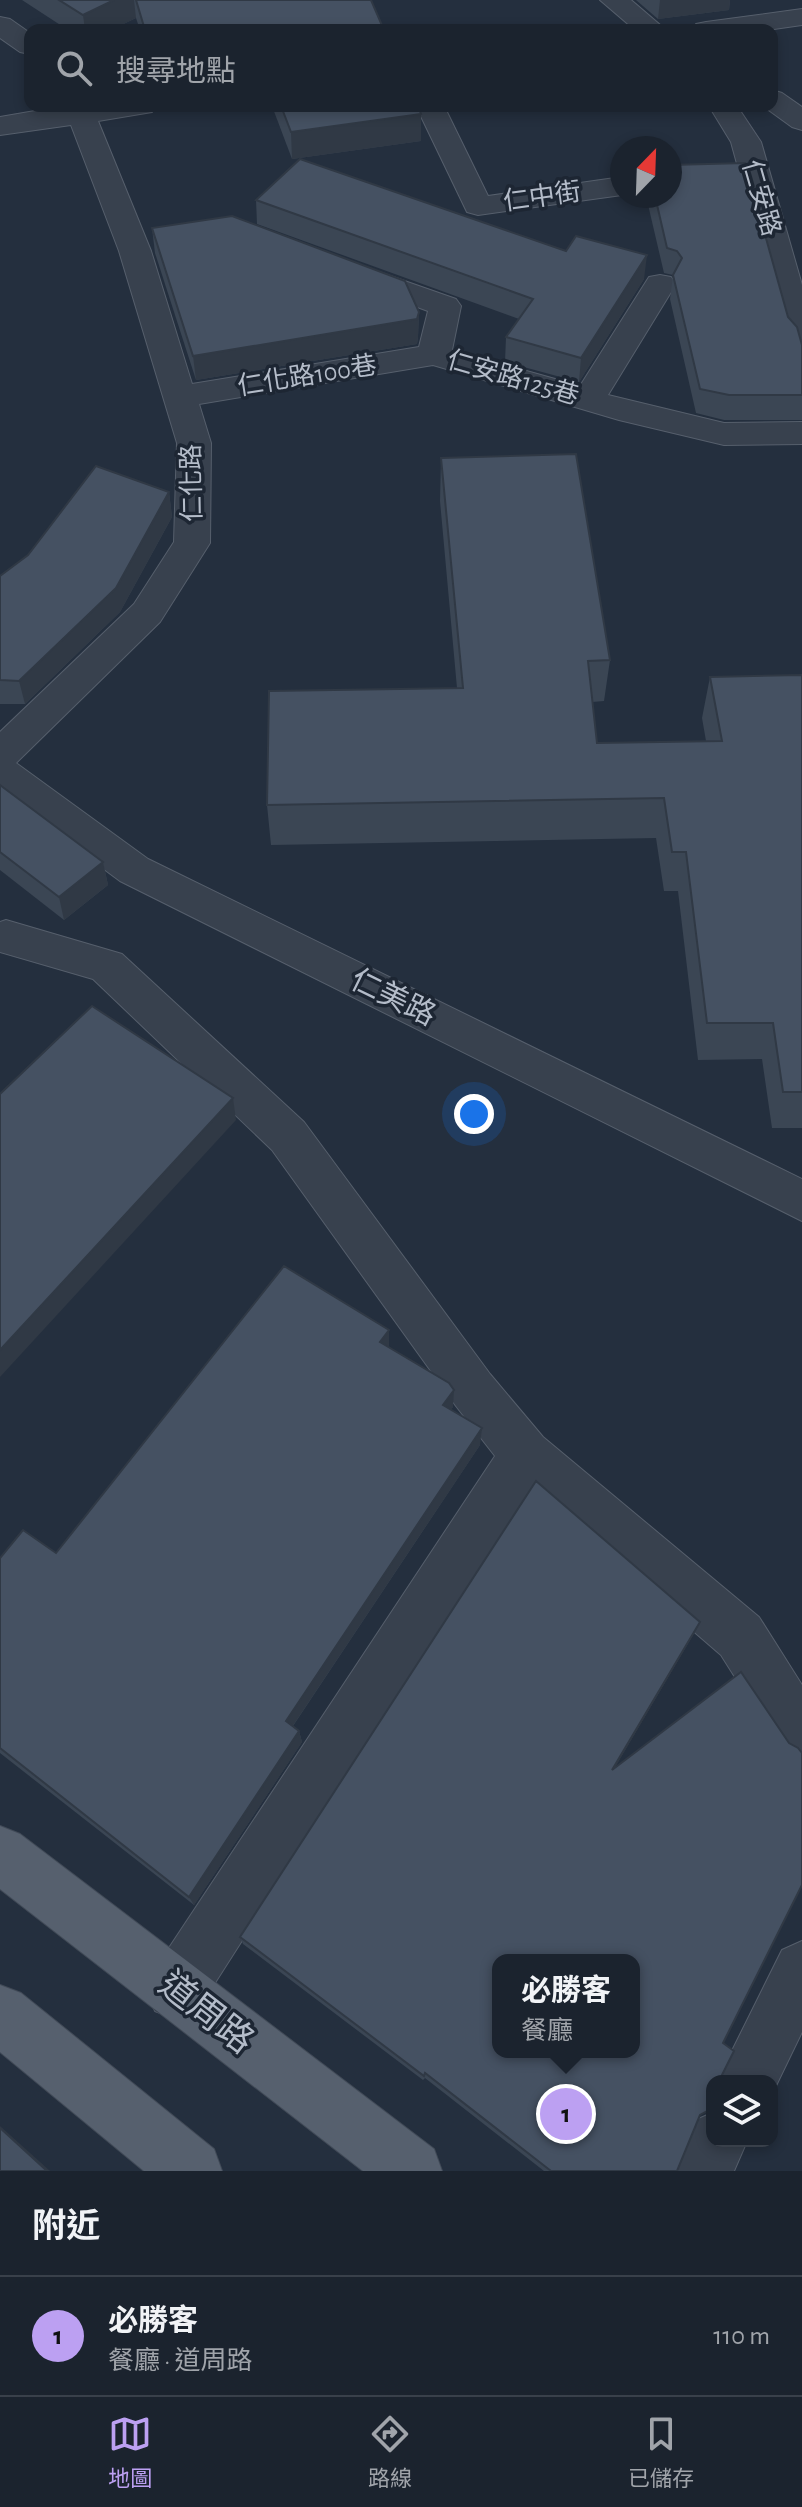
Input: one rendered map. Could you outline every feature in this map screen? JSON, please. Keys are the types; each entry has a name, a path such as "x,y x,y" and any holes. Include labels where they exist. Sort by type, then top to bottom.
{"main road":[{"name":"道周路","path":"0,1854 412,2171"},
{"path":"0,2014 192,2171"}],"street":[{"path":"614,0 644,24"},
{"path":"750,24 802,17"},
{"path":"0,25 24,42"},
{"path":"778,103 802,121"},
{"path":"0,126 70,112"},
{"name":"仁化路","path":"0,755 147,613 192,543 194,443 135,251 81,112"},
{"name":"仁中街","path":"433,112 478,206 610,188"},
{"name":"仁安路","path":"727,112 746,142 739,169 802,341"},
{"name":"仁安路125巷","path":"318,259 445,306 434,355 724,434 802,433"},
{"path":"589,399 660,284"},
{"name":"仁化路100巷","path":"179,397 434,355"},
{"name":"仁美路","path":"0,771 134,870 802,1201"},
{"path":"6,937 107,966 288,1136 473,1390 525,1454 740,1636 802,1734"},
{"path":"176,1990 525,1454"},
{"path":"750,2075 802,1970"},
{"path":"703,2171 714,2147"}],"building":[{"path":"59,0 114,0 83,15"},
{"path":"136,0 371,0 381,24 143,24"},
{"path":"283,112 421,114 291,132"},
{"path":"300,159 566,251 576,236 647,255 581,358 506,337 533,299 256,200"},
{"path":"745,163 788,317 797,327 802,345 802,395 729,395 700,389 673,275 682,258 677,251 667,248 658,208 682,208 682,165"},
{"path":"232,216 405,281 419,312 417,319 193,356 152,228"},
{"path":"576,454 610,660 588,661 597,743 722,741 710,677 802,675 802,1092 783,1092 773,1023 707,1023 686,852 672,852 664,798 267,805 269,691 463,688 441,458"},
{"path":"96,466 169,492 116,588 19,681 0,680 0,576 28,555"},
{"path":"0,785 103,862 59,897 0,852"},
{"path":"92,1006 233,1098 0,1350 0,1094"},
{"path":"284,1266 389,1330 380,1342 449,1383 454,1390 443,1405 482,1428 286,1721 299,1731 189,1897 0,1748 0,1558 23,1530 56,1553"},
{"path":"536,1481 700,1622 612,1770 741,1672 789,1743 802,1753 802,1885 723,2043 734,2051 722,2075 706,2075 706,2112 700,2115 677,2171 551,2171 425,2073 424,2076 240,1937"},
{"path":"0,2128 47,2171 0,2171"}],"place":[{"name":"必勝客","path":"566,2114"}]}
